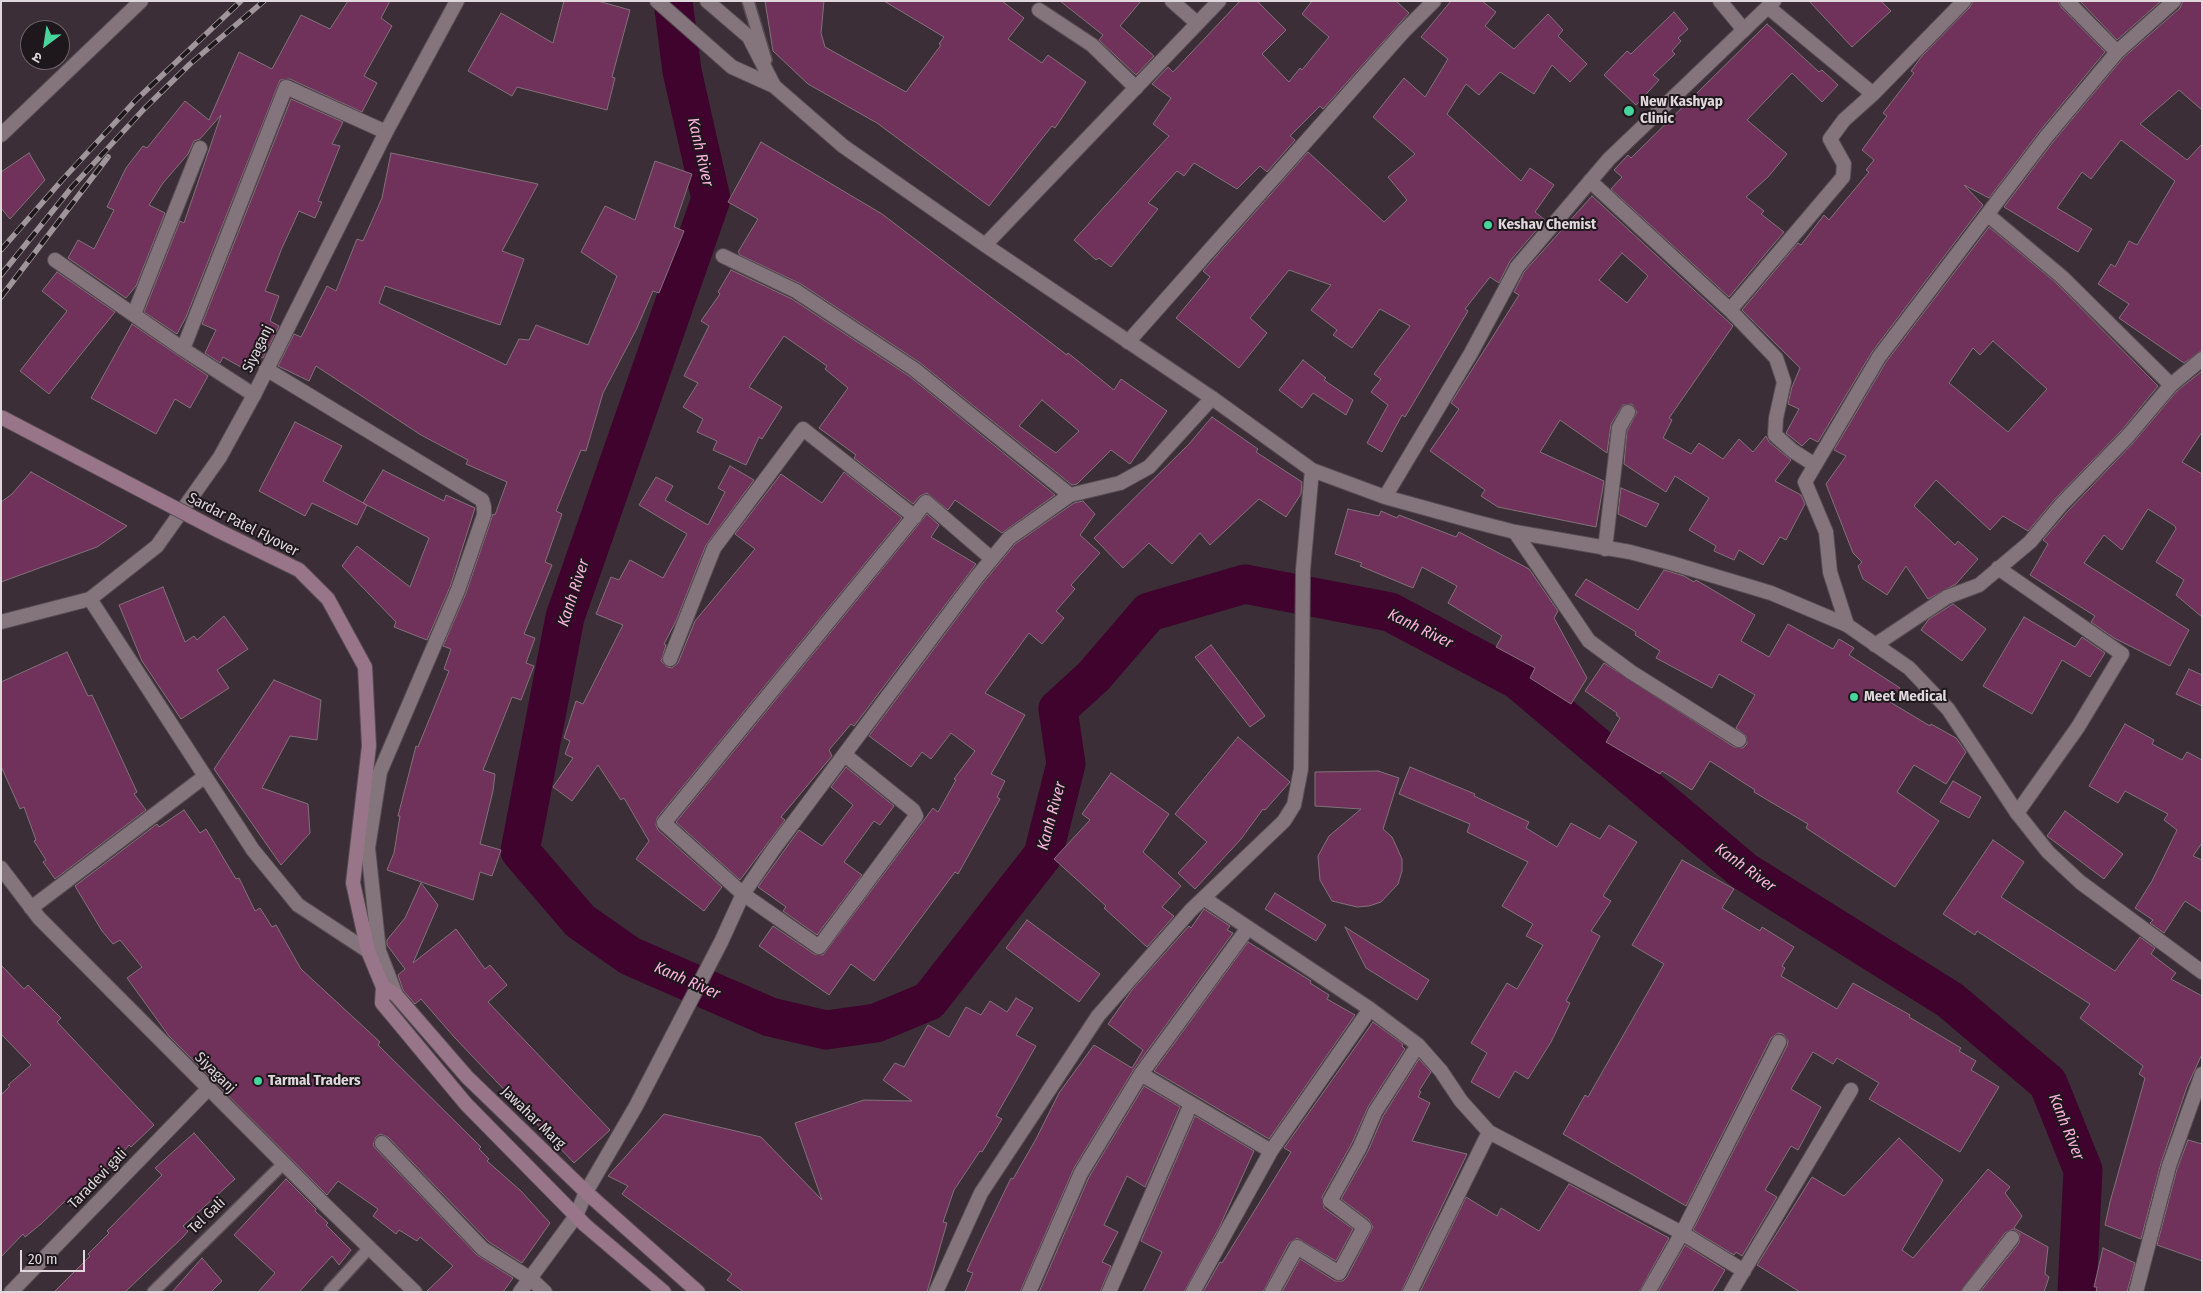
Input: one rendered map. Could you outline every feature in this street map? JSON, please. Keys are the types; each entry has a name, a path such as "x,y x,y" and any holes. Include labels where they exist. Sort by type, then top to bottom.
{"main road":[{"name":"Sardar Patel Flyover","path":"1,417 217,530 299,570 328,599 364,667 369,713 369,746 353,883 368,951"},
{"path":"368,951 383,987 382,1002 406,1034 466,1104 576,1216 664,1292"},
{"name":"Jawahar Marg","path":"383,987 396,995 467,1077 586,1192 698,1292"}],"street":[{"path":"1,135 140,1"},
{"name":"Siyaganj","path":"1,622 90,599 157,546 220,457 254,395 386,132 457,1"},
{"path":"657,1 732,66 774,86 844,146 985,245 1212,398 1312,470 1385,497 1515,532 1630,552 1671,562 1771,592 1847,625 1909,668 1948,709 2017,813 2048,852 2080,882 2202,972"},
{"path":"707,1 749,37 774,86"},
{"path":"1172,1 1197,23"},
{"path":"985,245 1219,1"},
{"path":"1128,342 1398,38 1434,1"},
{"path":"1720,1 1744,30"},
{"path":"1730,310 1843,177 1844,164 1830,140 1844,120 1873,94 1964,1"},
{"path":"2067,1 2117,52"},
{"path":"1847,625 1830,572 1826,532 1805,482 1879,357 2046,137 2117,52 2174,1"},
{"path":"1385,497 1471,353 1516,267 1609,159 1771,4 1873,94"},
{"path":"1039,10 1092,45 1136,88"},
{"path":"183,349 286,87 386,132"},
{"path":"134,314 200,148"},
{"path":"1590,181 1730,310 1776,358 1784,382 1776,418 1775,435 1793,451 1815,465"},
{"path":"1988,215 2062,277 2171,384"},
{"path":"723,256 796,291 914,369 1070,495"},
{"path":"55,260 183,349 254,395"},
{"path":"1875,645 1947,598 1980,584 2030,542 2061,506 2127,437 2171,384 2202,358"},
{"path":"266,369 482,500 484,507 484,515 458,590 380,772 368,848 379,951 396,995"},
{"path":"520,1292 576,1216 586,1192 636,1106 721,942 743,894 992,559 1009,538 1070,495 1120,483 1149,467 1212,398"},
{"path":"1605,549 1619,428 1628,412"},
{"path":"670,659 714,548 803,429 915,517"},
{"path":"936,1292 981,1193 1098,1016 1191,910 1205,899 1284,820 1294,804 1301,769 1303,570 1312,470"},
{"path":"845,755 913,810 916,816 819,948 743,894 664,824 926,502 992,559"},
{"path":"1515,532 1589,641 1631,672 1739,740"},
{"path":"1998,568 2122,654 2078,728 2017,813"},
{"path":"90,599 253,850 298,905 368,951"},
{"path":"31,908 204,777"},
{"name":"Siyaganj","path":"1,868 39,918 208,1089 415,1292"},
{"path":"1205,899 1370,1009 1418,1045 1441,1071 1461,1101 1489,1132 1682,1233 1744,1271"},
{"path":"1029,1292 1081,1173 1141,1074 1248,928"},
{"path":"1193,1292 1271,1151 1370,1009"},
{"path":"1648,1292 1682,1233 1779,1042"},
{"path":"1272,1292 1297,1248 1339,1273 1364,1227 1330,1201 1360,1147 1374,1112 1418,1045"},
{"path":"1141,1074 1271,1151"},
{"path":"2136,1292 2169,1166 2202,1074"},
{"name":"Taradevi gali","path":"10,1292 208,1089"},
{"path":"1731,1292 1852,1090"},
{"path":"1109,1292 1191,1104"},
{"path":"1410,1292 1489,1132"},
{"path":"382,1143 483,1249 531,1279 545,1292"},
{"path":"1969,1292 2012,1238"}],"lane":[{"path":"748,1 774,86"},
{"name":"Tel Gali","path":"153,1292 284,1163"},
{"path":"329,1292 370,1247"}],"building":[{"path":"348,1 390,1 381,18 392,26 364,76 377,83 362,112 290,79 280,80 186,317 177,334 144,312 180,221 184,223 221,115 200,139 194,141 188,154 163,183 149,205 165,213 136,286 126,298 68,258 78,240 94,249 114,210 107,207 126,168 143,146 147,148 185,101 209,120 239,52 272,69 301,15 330,29"},
{"path":"564,1 598,1 630,10 612,77 615,78 607,110 517,87 512,96 468,71 501,13 553,43"},
{"path":"765,1 824,1 821,33 825,47 906,92 941,45 939,44 944,37 884,1 1002,1 1024,18 1008,39 1042,63 1048,55 1086,82 1055,128 1052,126 989,206 877,123 808,84 773,51"},
{"path":"1060,1 1141,1 1120,26 1154,56 1136,75 1099,40 1103,35"},
{"path":"1240,1 1257,1 1286,30 1262,54 1289,82 1300,68 1302,70 1329,37 1302,14 1312,1 1396,1 1409,13 1323,109 1320,106 1290,136 1295,140 1267,172 1260,166 1237,189 1194,163 1184,176 1177,171 1148,203 1158,209 1111,267 1099,258 1096,260 1074,240 1169,136 1153,124 1171,98 1152,84 1168,67 1173,72"},
{"path":"1451,1 1482,1 1496,12 1485,26 1514,49 1548,14 1563,30 1558,36 1587,64 1570,82 1552,65 1534,94 1500,72 1479,95 1466,84 1447,114 1521,181 1530,168 1554,185 1535,212 1545,220 1510,261 1499,283 1490,277 1465,309 1468,311 1405,417 1402,415 1382,452 1367,443 1388,405 1371,392 1381,379 1374,374 1410,326 1380,309 1352,348 1333,335 1337,330 1311,310 1331,285 1289,270 1250,318 1267,333 1239,368 1176,318 1210,277 1203,271 1308,152 1384,222 1407,200 1388,177 1415,154 1373,117 1404,78 1425,97 1448,59 1421,37"},
{"path":"1809,1 1881,1 1891,11 1852,47"},
{"path":"1973,1 2058,1 2061,7 2105,52 2039,132 1989,198 1964,185 1983,205 1872,352 1818,442 1810,438 1802,446 1786,433 1799,409 1788,404 1792,387 1800,368 1742,310 1798,243 1801,245 1824,215 1829,220 1869,172 1866,170 1874,160 1862,150 1887,116 1883,113 1914,73 1911,71 1922,56 1970,7"},
{"path":"2080,1 2161,1 2117,40"},
{"path":"2183,1 2202,1 2202,110 2179,90 2140,124 2187,160 2202,144 2202,350 2184,363 2119,318 2129,304 2098,284 2111,264 2115,267 2129,241 2137,245 2175,181 2121,140 2091,179 2082,172 2057,208 2092,229 2078,252 2004,207 2053,142 2123,58 2180,8"},
{"path":"1674,12 1688,29 1678,38 1681,41 1672,51 1675,54 1653,75 1659,80 1636,105 1604,75 1627,51 1631,54"},
{"path":"1767,24 1819,72 1822,70 1838,85 1822,102 1792,73 1747,120 1787,154 1768,177 1746,197 1764,211 1761,214 1784,232 1729,297 1611,189 1622,177 1614,170 1628,155 1631,158"},
{"path":"291,99 343,122 332,144 340,146 318,201 322,202 315,218 299,211 282,248 265,291 279,296 270,321 279,326 263,358 256,355 248,371 223,357 220,363 205,353 216,330 202,324"},
{"path":"761,142 882,214 1067,355 1068,353 1114,390 1121,379 1167,411 1130,464 1111,450 1077,484 1072,485 919,362 801,284 740,255 738,252 758,219 728,202","holes":["1042,400 1079,431 1056,453 1019,426"]},
{"path":"29,153 45,180 10,219 1,208 1,172"},
{"path":"391,153 538,184 502,251 524,259 500,325 385,286 379,303 506,365 519,339 529,340 536,325 588,345 617,276 581,252 605,206 635,220 655,161 692,174 674,227 684,231 659,293 653,291 636,330 603,393 586,451 581,450 556,511 562,514 545,562 552,565 524,634 535,638 526,663 534,666 521,700 512,697 483,770 495,774 493,791 480,844 501,850 492,876 480,872 473,900 387,870 394,853 400,816 398,816 416,746 418,747 449,671 444,669 451,649 443,646 466,593 493,514 495,515 507,482 466,464 468,460 421,435 316,366 309,381 278,366 294,334 301,337 327,286 336,291 357,239 363,241 382,198"},
{"path":"1592,196 1733,326 1669,418 1672,420 1663,438 1691,454 1699,443 1723,459 1739,439 1753,452 1766,436 1769,442 1791,460 1775,481 1801,495 1805,504 1786,540 1780,537 1763,565 1739,550 1734,560 1714,551 1716,546 1689,530 1709,498 1675,476 1666,492 1624,464 1627,431 1637,412 1632,404 1623,405 1611,424 1607,453 1560,420 1540,452 1604,481 1596,527 1498,507 1481,496 1485,490 1430,451 1459,409 1451,403 1519,295 1514,292 1524,272","holes":["1622,253 1648,276 1627,303 1599,280"]},
{"path":"1989,227 2055,282 2158,386 2121,431 2055,499 2028,531 2003,516 1990,530 1936,480 1914,506 1955,545 1958,541 1978,559 1956,584 1928,599 1906,566 1887,595 1863,579 1858,566 1862,562 1853,553 1826,484 1846,456 1834,450 1886,362","holes":["1993,341 2047,389 2008,432 1949,383 1973,348 1980,355"]},
{"path":"731,270 792,299 909,376 1055,495 1002,533 955,500 948,510 927,493 920,496 913,504 854,458 856,455 819,428 848,388 825,369 827,366 784,336 749,387 782,407 762,439 759,437 746,465 713,450 717,441 697,432 703,419 683,407 698,383 684,376 709,326 701,321 720,294 718,292"},
{"path":"57,272 115,312 49,394 20,371 67,311 42,291"},
{"path":"132,324 208,376 190,408 175,399 156,434 91,398"},
{"path":"1303,360 1326,378 1324,380 1353,400 1346,415 1313,393 1302,408 1279,390"},
{"path":"2202,371 2202,432 2182,462 2202,474 2202,617 2176,595 2184,580 2156,562 2176,529 2175,526 2148,509 2122,550 2104,535 2084,563 2189,630 2170,666 2114,638 2091,622 2095,616 2030,575 2048,544 2043,540 2133,443 2177,391"},
{"path":"1212,417 1258,449 1256,452 1302,482 1301,494 1286,517 1259,499 1210,545 1200,533 1172,564 1149,543 1123,568 1094,538 1189,444"},
{"path":"295,422 342,446 323,481 367,505 357,525 312,503 305,516 259,491"},
{"path":"730,466 754,480 706,545 676,621 664,644 666,645 661,661 667,667 672,668 678,663 695,621 755,549 735,534 781,474 822,503 844,472 902,518 657,818 656,825 658,830 722,887 704,911 636,859 649,841 624,798 621,800 598,765 572,801 553,787 573,758 565,754 570,741 564,738 576,701 583,704 623,625 596,614 611,577 619,580 630,560 663,578 687,534 639,505 656,477 673,486 665,500 708,525 725,492 718,488"},
{"path":"383,470 444,501 446,495 475,508 450,587 427,640 394,627 396,622 342,566 357,546 410,587 429,538 363,503"},
{"path":"31,472 127,526 97,547 1,582 1,502 12,494"},
{"path":"1621,488 1659,504 1646,527 1618,514"},
{"path":"1083,501 1095,514 1080,535 1100,553 1071,585 1075,589 1056,611 1064,618 1042,644 1029,633 985,693 1025,715 991,774 1005,781 997,797 1000,799 958,874 955,872 874,981 851,964 829,995 759,946 773,926 814,954 823,955 933,808 938,812 956,780 954,779 975,751 951,733 931,759 922,752 911,767 869,736 983,583 1015,544 1074,503"},
{"path":"1348,509 1379,516 1381,511 1397,518 1399,515 1456,537 1459,532 1529,569 1558,611 1554,618 1587,678 1571,704 1530,678 1535,668 1496,647 1502,636 1448,603 1457,586 1422,567 1413,588 1360,566 1362,563 1335,554"},
{"path":"927,514 939,525 931,537 976,564 854,726 851,724 829,750 832,756 781,817 785,820 740,880 676,822"},
{"path":"1664,570 1684,576 1694,582 1696,580 1755,615 1741,641 1769,657 1788,624 1833,649 1839,639 1854,648 1849,655 1900,688 1890,702 1930,726 1931,724 1956,738 1966,752 1946,784 1914,765 1897,792 1939,821 1895,887 1806,828 1808,824 1754,792 1755,790 1710,761 1692,790 1662,771 1660,774 1606,742 1620,718 1616,715 1617,713 1585,691 1604,663 1734,747 1743,748 1747,744 1746,736 1736,728 1755,695 1719,674 1712,688 1656,658 1660,651 1635,635 1636,632 1575,595 1586,579 1638,610"},
{"path":"163,587 185,642 194,636 197,640 224,616 248,649 217,670 229,688 181,719 142,661 119,605"},
{"path":"1953,604 1986,629 1962,661 1921,630 1929,619"},
{"path":"2024,617 2075,647 2082,637 2105,653 2090,677 2062,660 2032,714 1983,686"},
{"path":"1211,645 1265,716 1250,727 1195,657"},
{"path":"67,652 88,696 92,695 137,792 134,794 146,810 55,879 43,862 46,860 34,841 36,840 24,807 20,809 1,766 1,682"},
{"path":"2189,669 2202,675 2202,706 2176,694"},
{"path":"274,680 321,700 317,740 290,736 262,788 308,804 310,833 281,865 214,769"},
{"path":"2125,724 2154,740 2152,744 2182,760 2187,752 2202,760 2202,843 2193,856 2202,860 2202,912 2185,901 2164,933 2150,923 2153,920 2135,908 2152,881 2177,830 2164,820 2168,814 2125,791 2118,803 2089,786"},
{"path":"1238,737 1290,782 1265,810 1263,809 1241,839 1195,889 1178,873 1207,842 1175,814"},
{"path":"846,767 894,806 880,825 874,821 844,862 862,875 817,935 783,911 786,907 758,887 799,830 822,846 853,805 831,787"},
{"path":"1410,767 1475,794 1474,796 1529,822 1526,828 1557,847 1571,823 1600,839 1609,825 1637,842 1603,896 1611,901 1591,931 1600,936 1566,1001 1570,1003 1551,1042 1528,1079 1515,1071 1499,1098 1471,1082 1487,1053 1471,1043 1507,983 1517,989 1543,945 1526,936 1533,924 1502,906 1528,862 1467,832 1470,824 1399,794"},
{"path":"1378,771 1399,778 1383,829 1392,837 1402,859 1402,871 1398,884 1381,902 1369,906 1357,907 1332,901 1320,880 1318,856 1329,836 1361,809 1315,806 1315,772"},
{"path":"1111,773 1169,814 1143,852 1181,886 1162,907 1174,916 1147,947 1104,908 1106,906 1054,859 1090,820 1082,814"},
{"path":"1953,781 1981,797 1969,818 1940,802"},
{"path":"184,810 200,833 206,829 236,879 239,878 255,911 260,908 272,927 276,925 301,969 380,1042 378,1045 481,1147 479,1149 489,1159 487,1161 521,1191 550,1223 522,1263 489,1242 388,1137 380,1134 376,1137 373,1145 376,1149 477,1255 513,1278 503,1292 426,1292 453,1266 420,1237 417,1241 399,1230 396,1234 373,1216 378,1209 338,1181 327,1195 169,1036 127,978 142,967 120,940 113,944 102,931 75,886 157,824 159,827"},
{"path":"2065,811 2123,854 2104,879 2047,836"},
{"path":"1993,840 2024,862 2001,897 2115,971 2140,937 2155,948 2151,954 2176,973 2171,979 2202,996 2202,1054 2187,1087 2161,1163 2141,1239 2105,1225 2145,1078 2139,1074 2143,1066 2080,1018 2090,1004 1977,931 1975,935 1943,914"},
{"path":"1682,860 1734,889 1722,908 1760,931 1762,927 1794,947 1782,966 1785,968 1781,976 1837,1009 1853,983 1910,1015 1909,1017 1961,1048 1959,1051 1976,1061 1971,1070 1999,1087 1960,1152 1869,1099 1879,1083 1837,1058 1833,1064 1813,1052 1791,1089 1821,1107 1798,1150 1791,1146 1765,1190 1777,1197 1742,1256 1736,1252 1734,1255 1693,1230 1787,1046 1788,1041 1783,1034 1778,1033 1771,1038 1686,1206 1563,1134 1585,1095 1588,1097 1664,964 1632,945"},
{"path":"421,883 438,905 413,963 456,929 485,969 490,965 507,985 488,1002 610,1130 574,1163 455,1038 421,999 415,1004 403,990 398,975 405,969 387,945 387,940 405,918"},
{"path":"1275,893 1326,925 1316,941 1265,909"},
{"path":"1204,909 1230,926 1227,930 1233,933 1134,1069 1074,1168 1020,1292 965,1292 973,1273 967,1271 980,1242 1011,1178 1013,1179 1036,1139 1059,1093 1094,1045 1132,1068 1143,1050 1108,1024 1132,990 1189,926 1191,928"},
{"path":"1027,920 1100,974 1079,1002 1006,948"},
{"path":"1345,927 1429,980 1417,1000 1366,968"},
{"path":"1248,942 1311,981 1310,983 1329,995 1327,999 1355,1015 1269,1139 1154,1071"},
{"path":"1,965 24,989 28,985 61,1018 57,1022 154,1125 131,1147 129,1145 114,1163 71,1206 65,1201 25,1237 23,1234 1,1257 1,1095 10,1086 8,1085 31,1065 1,1034"},
{"path":"1016,998 1033,1008 1016,1035 1036,1046 996,1116 1002,1119 982,1152 980,1151 954,1190 943,1222 947,1223 927,1292 744,1292 727,1280 732,1274 622,1194 628,1186 608,1176 664,1114 761,1137 822,1200 795,1123 864,1100 912,1101 883,1080 895,1063 904,1067 928,1025 949,1037 966,1007 981,1015 990,1001 1007,1012"},
{"path":"1373,1022 1403,1044 1402,1046 1405,1049 1368,1107 1352,1143 1322,1197 1324,1208 1353,1229 1336,1261 1297,1238 1289,1243 1263,1292 1203,1292 1220,1262 1222,1263 1291,1152 1284,1148"},
{"path":"1419,1059 1431,1072 1419,1091 1421,1092 1418,1097 1430,1103 1412,1141 1467,1154 1401,1292 1282,1292 1300,1259 1335,1281 1343,1281 1347,1277 1373,1227 1369,1220 1341,1199 1368,1151 1383,1116"},
{"path":"1144,1086 1180,1107 1145,1187 1127,1176 1104,1225 1118,1232 1102,1262 1111,1266 1100,1292 1039,1292 1089,1177"},
{"path":"1195,1116 1254,1151 1219,1228 1184,1292 1143,1292 1162,1252 1141,1241"},
{"path":"194,1133 235,1179 183,1226 188,1231 183,1237 125,1292 54,1292 90,1256 88,1254 109,1233 107,1231 162,1175 155,1168"},
{"path":"1899,1138 1943,1180 1902,1250 1913,1258 1988,1169 2010,1187 2005,1193 2022,1216 2014,1228 2048,1247 2045,1274 2049,1277 2044,1292 1980,1292 2019,1243 2020,1234 2013,1229 2005,1233 1960,1292 1800,1292 1757,1265 1812,1177 1844,1196"},
{"path":"2188,1140 2202,1144 2202,1261 2157,1245 2177,1169"},
{"path":"286,1179 316,1209 315,1211 328,1223 326,1225 351,1250 339,1265 332,1256 299,1292 258,1292 275,1273 234,1235"},
{"path":"1569,1184 1669,1238 1639,1292 1420,1292 1466,1197 1497,1216 1501,1208 1539,1231"},
{"path":"1685,1245 1725,1270 1712,1292 1658,1292"},
{"path":"2103,1248 2135,1263 2127,1292 2096,1292 2097,1287 2094,1287"},
{"path":"202,1258 222,1281 211,1292 172,1292"}],"waterway":[{"name":"Kanh River","path":"673,1 682,71 711,199 565,617 520,851 580,921 630,956 770,1017 826,1030 876,1023 929,1001 1043,855 1066,764 1058,709 1094,676 1149,612 1245,584 1390,612 1518,680 1744,871 1950,1000 2048,1083 2083,1170 2077,1292"}],"railway":[{"path":"1,250 136,100 241,1"},
{"path":"1,275 72,187 144,109 190,64 264,1"},
{"path":"1,297 108,157"}],"place":[{"name":"New Kashyap Clinic","path":"1629,111"},
{"name":"Keshav Chemist","path":"1488,225"},
{"name":"Meet Medical","path":"1854,697"},
{"name":"Tarmal Traders","path":"258,1081"}]}
